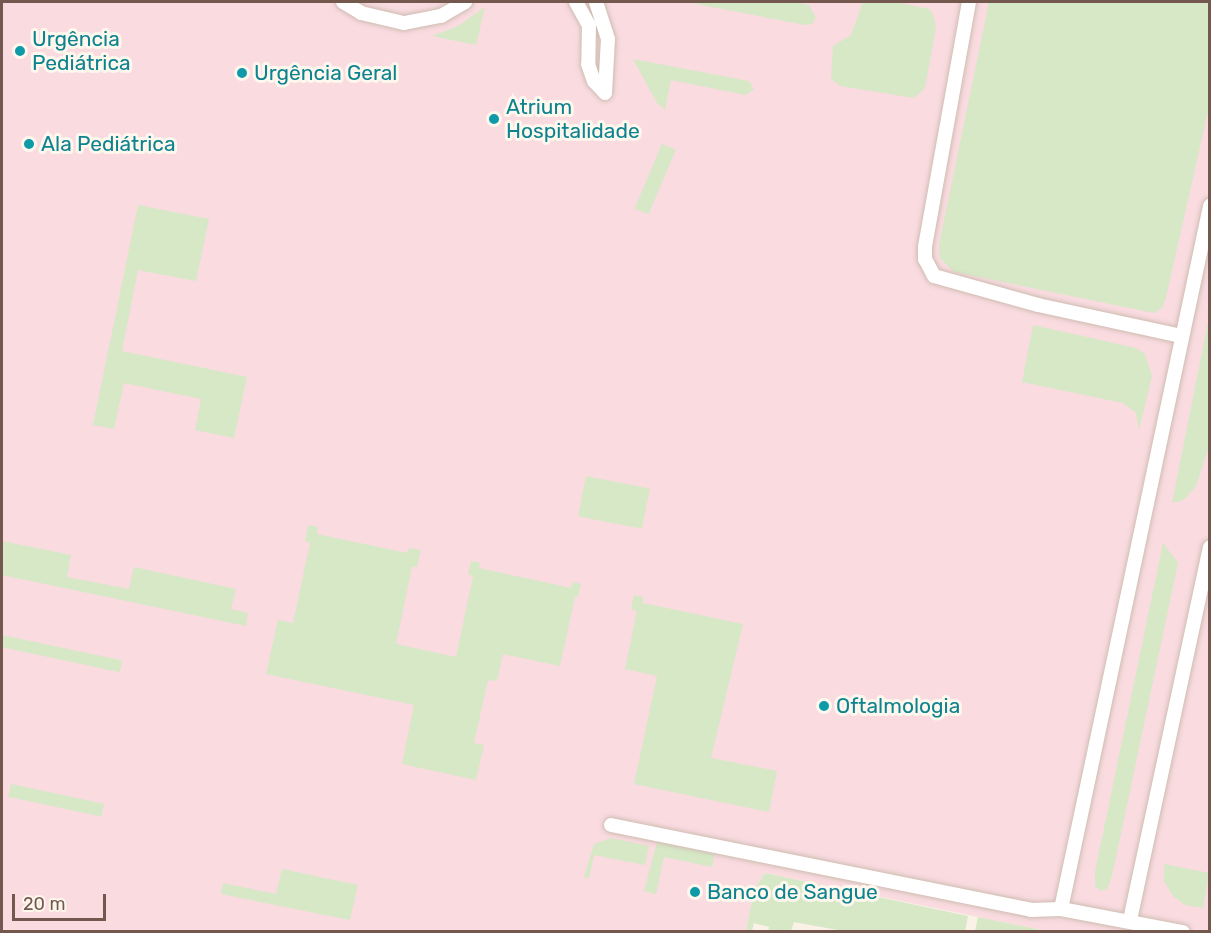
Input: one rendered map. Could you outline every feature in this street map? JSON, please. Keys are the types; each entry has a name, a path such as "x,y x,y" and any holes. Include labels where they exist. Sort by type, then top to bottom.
{"lane":[{"path":"343,2 372,17 404,23 441,16 465,2"},
{"path":"576,2 589,25 588,64 594,81 606,93 608,39 596,2"},
{"path":"969,2 925,248 925,259 934,276 1027,302 1180,336"},
{"path":"1061,909 1209,206"},
{"path":"1130,920 1209,547"},
{"path":"611,825 1030,910 1061,909 1130,920 1183,932"}],"shaded area":[{"path":"2,2 1209,2 1209,931 1046,931 765,873 754,890 746,931 2,932"}],"green space":[{"path":"686,2 793,2 809,5 816,18 812,24 805,25"},
{"path":"863,2 894,2 929,9 933,14 936,27 925,88 914,98 840,86 831,79 833,46 851,35"},
{"path":"989,2 1209,2 1209,107 1166,297 1162,308 1154,313 954,272 940,258 939,245"},
{"path":"485,7 476,45 432,36 458,26"},
{"path":"633,59 749,81 754,89 746,95 671,80 665,110 657,103"},
{"path":"662,144 676,150 648,214 635,208"},
{"path":"138,205 209,219 196,281 138,270 122,351 247,377 234,438 195,430 201,399 124,383 114,429 93,425"},
{"path":"1209,317 1209,446 1196,486 1184,500 1172,503"},
{"path":"1033,325 1136,348 1145,354 1152,376 1139,430 1136,413 1123,403 1022,382"},
{"path":"586,476 650,488 642,529 578,516"},
{"path":"308,525 318,527 317,534 407,553 409,548 421,550 417,567 412,567 396,644 456,657 473,576 468,574 471,561 480,563 479,568 571,588 573,582 581,584 578,597 575,597 560,666 503,654 497,681 488,680 474,743 484,745 476,780 402,764 414,705 266,674 278,620 293,623 310,543 305,541"},
{"path":"2,541 71,555 67,577 129,589 134,567 236,589 231,609 248,613 246,626 2,575"},
{"path":"1163,543 1178,563 1112,876 1107,889 1101,891 1095,886 1095,872"},
{"path":"634,595 643,597 643,603 743,624 711,758 777,771 769,812 634,784 657,676 625,669 637,611 631,609"},
{"path":"2,635 122,661 120,672 2,647"},
{"path":"11,784 104,804 101,816 8,797"},
{"path":"611,838 649,846 645,865 594,855 589,878 584,877 594,844"},
{"path":"657,842 715,854 712,867 664,857 656,894 644,891"},
{"path":"1164,864 1209,873 1203,908 1185,905 1173,896 1164,881"},
{"path":"282,869 358,885 350,920 221,894 223,883 276,894"},
{"path":"765,873 968,916 965,931 843,931 794,922 791,931 768,931 769,927 754,923 752,931 746,931 754,890"},
{"path":"978,917 1046,931 975,931"}],"place":[{"name":"Urgência Pediátrica","path":"20,51"},
{"name":"Urgência Geral","path":"242,73"},
{"name":"Atrium Hospitalidade","path":"494,119"},
{"name":"Ala Pediátrica","path":"29,144"},
{"name":"Oftalmologia","path":"824,706"},
{"name":"Banco de Sangue","path":"695,892"}]}
